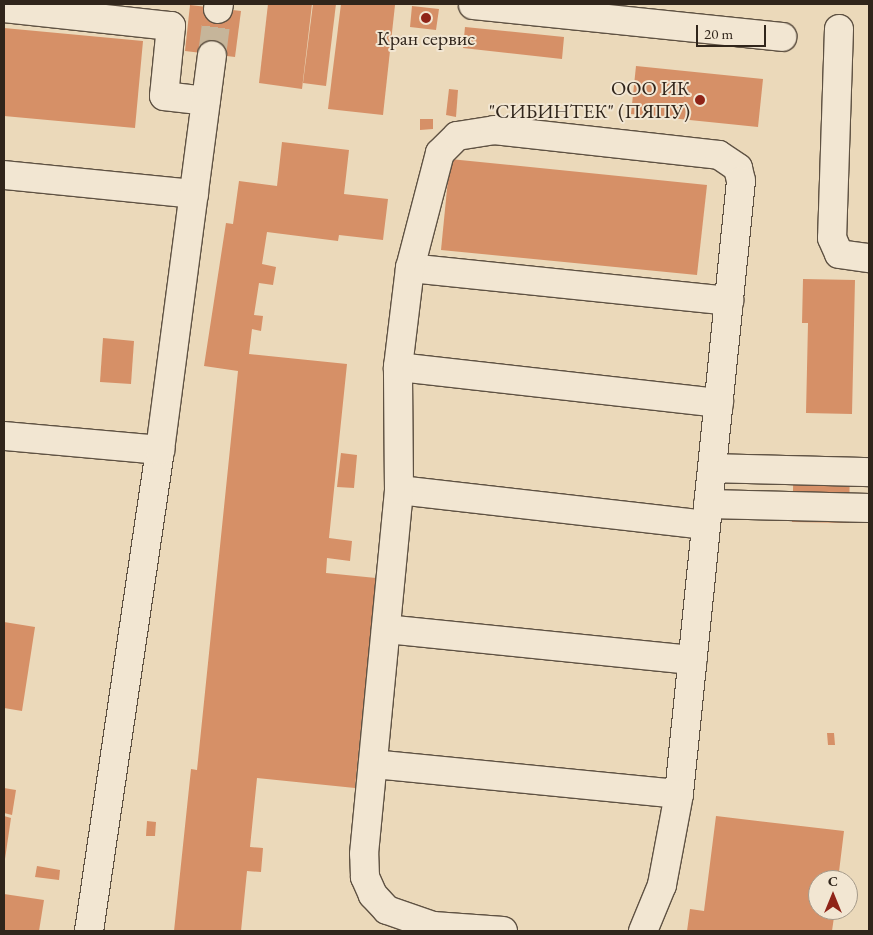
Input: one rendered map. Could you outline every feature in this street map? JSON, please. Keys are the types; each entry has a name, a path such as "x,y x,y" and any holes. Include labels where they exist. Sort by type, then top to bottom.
{"lane":[{"path":"473,5 662,14 782,37"},
{"path":"4,8 171,26 164,96 206,101"},
{"path":"839,29 832,238 839,254 869,258"},
{"path":"90,931 160,450 212,55"},
{"path":"503,931 433,926 387,910 374,895 365,876 364,854 399,490 398,367 410,268 440,154 457,136 494,130 719,155 730,160 738,168 741,181 679,794 662,885 649,927"},
{"path":"4,175 194,194"},
{"path":"410,268 729,301"},
{"path":"398,367 718,402"},
{"path":"4,436 160,450"},
{"path":"712,468 869,472"},
{"path":"399,490 707,515 869,508"},
{"path":"386,629 692,660"},
{"path":"373,764 679,794"}],"building":[{"path":"268,4 312,4 302,89 259,83"},
{"path":"313,4 336,4 326,86 303,83"},
{"path":"341,4 395,5 383,115 328,109"},
{"path":"190,5 241,11 235,57 185,51"},
{"path":"412,6 439,9 436,30 410,27"},
{"path":"465,27 564,37 562,59 463,48"},
{"path":"4,28 143,41 135,128 4,116"},
{"path":"636,66 763,79 758,127 631,114"},
{"path":"449,89 458,90 456,117 446,115"},
{"path":"420,119 433,119 433,129 420,130"},
{"path":"282,142 349,150 344,194 388,199 383,240 339,235 338,241 267,232 262,264 276,267 273,285 259,283 254,315 263,316 261,331 252,329 249,354 347,364 329,538 352,541 350,561 327,558 326,573 376,578 355,788 257,778 250,847 263,848 261,872 247,871 241,931 174,931 191,769 197,770 238,371 204,366 226,223 233,224 239,181 277,186"},
{"path":"450,159 707,185 697,275 441,250"},
{"path":"803,279 855,280 852,414 806,413 808,323 802,323"},
{"path":"103,338 134,341 131,384 100,382"},
{"path":"341,453 357,455 354,488 337,487"},
{"path":"794,457 850,458 849,523 792,522"},
{"path":"4,622 35,627 22,711 4,708"},
{"path":"827,733 834,733 835,745 828,745"},
{"path":"4,788 16,790 12,815 4,813"},
{"path":"4,816 11,818 5,859 4,859"},
{"path":"716,816 844,831 839,870 808,870 808,920 834,920 832,931 687,931 690,909 704,911"},
{"path":"147,821 156,822 155,836 146,836"},
{"path":"37,866 60,870 59,880 35,877"},
{"path":"4,894 44,900 39,931 4,931"}],"tunnel":[{"path":"212,55 218,9"}],"place":[{"name":"Кран сервис","path":"426,18"},
{"name":"ООО ИК \"СИБИНТЕК\" (ПЯПУ)","path":"700,100"}]}
